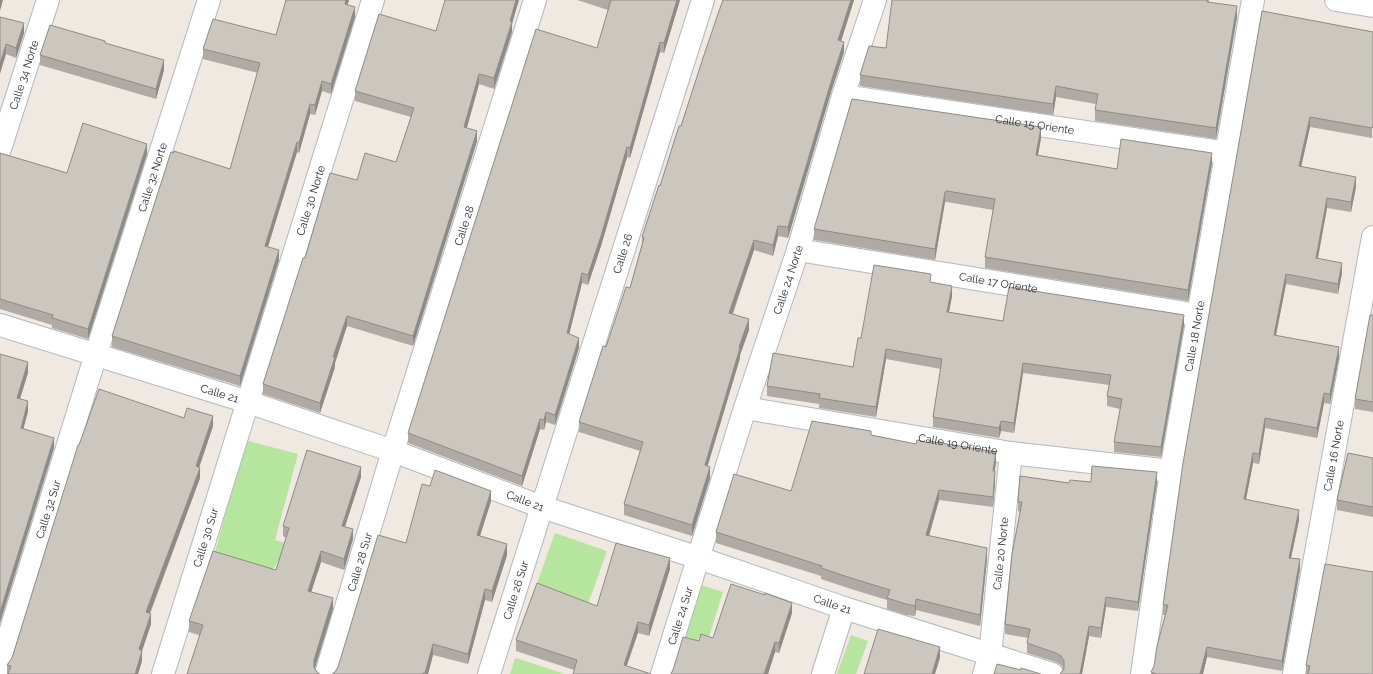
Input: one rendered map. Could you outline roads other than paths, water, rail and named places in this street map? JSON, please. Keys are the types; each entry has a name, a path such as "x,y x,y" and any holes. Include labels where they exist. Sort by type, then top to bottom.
{"street":[{"name":"Calle 34 Norte","path":"0,149 48,0"},
{"name":"Calle 32 Norte","path":"96,354 209,0"},
{"name":"Calle 30 Norte","path":"248,402 373,0"},
{"name":"Calle 28","path":"392,451 535,0"},
{"name":"Calle 26","path":"542,506 703,0"},
{"name":"Calle 24 Norte","path":"699,558 745,408 798,250 843,96 875,0"},
{"name":"Calle 18 Norte","path":"1142,674 1171,470 1253,0"},
{"path":"1336,0 1373,6"},
{"name":"Calle 15 Oriente","path":"843,96 1227,153"},
{"name":"Calle 16 Norte","path":"1294,674 1373,237"},
{"name":"Calle 17 Oriente","path":"798,250 1198,315"},
{"name":"Calle 21","path":"0,325 248,402 392,451 542,506 844,608 987,665 1052,674"},
{"name":"Calle 32 Sur","path":"0,665 96,354"},
{"name":"Calle 30 Sur","path":"163,674 248,402"},
{"name":"Calle 19 Oriente","path":"745,408 1011,453 1171,470"},
{"name":"Calle 28 Sur","path":"326,674 392,451"},
{"name":"Calle 20 Norte","path":"987,665 1011,453"},
{"name":"Calle 26 Sur","path":"489,674 542,506"},
{"name":"Calle 24 Sur","path":"662,674 699,558"},
{"path":"823,674 844,608"}]}
